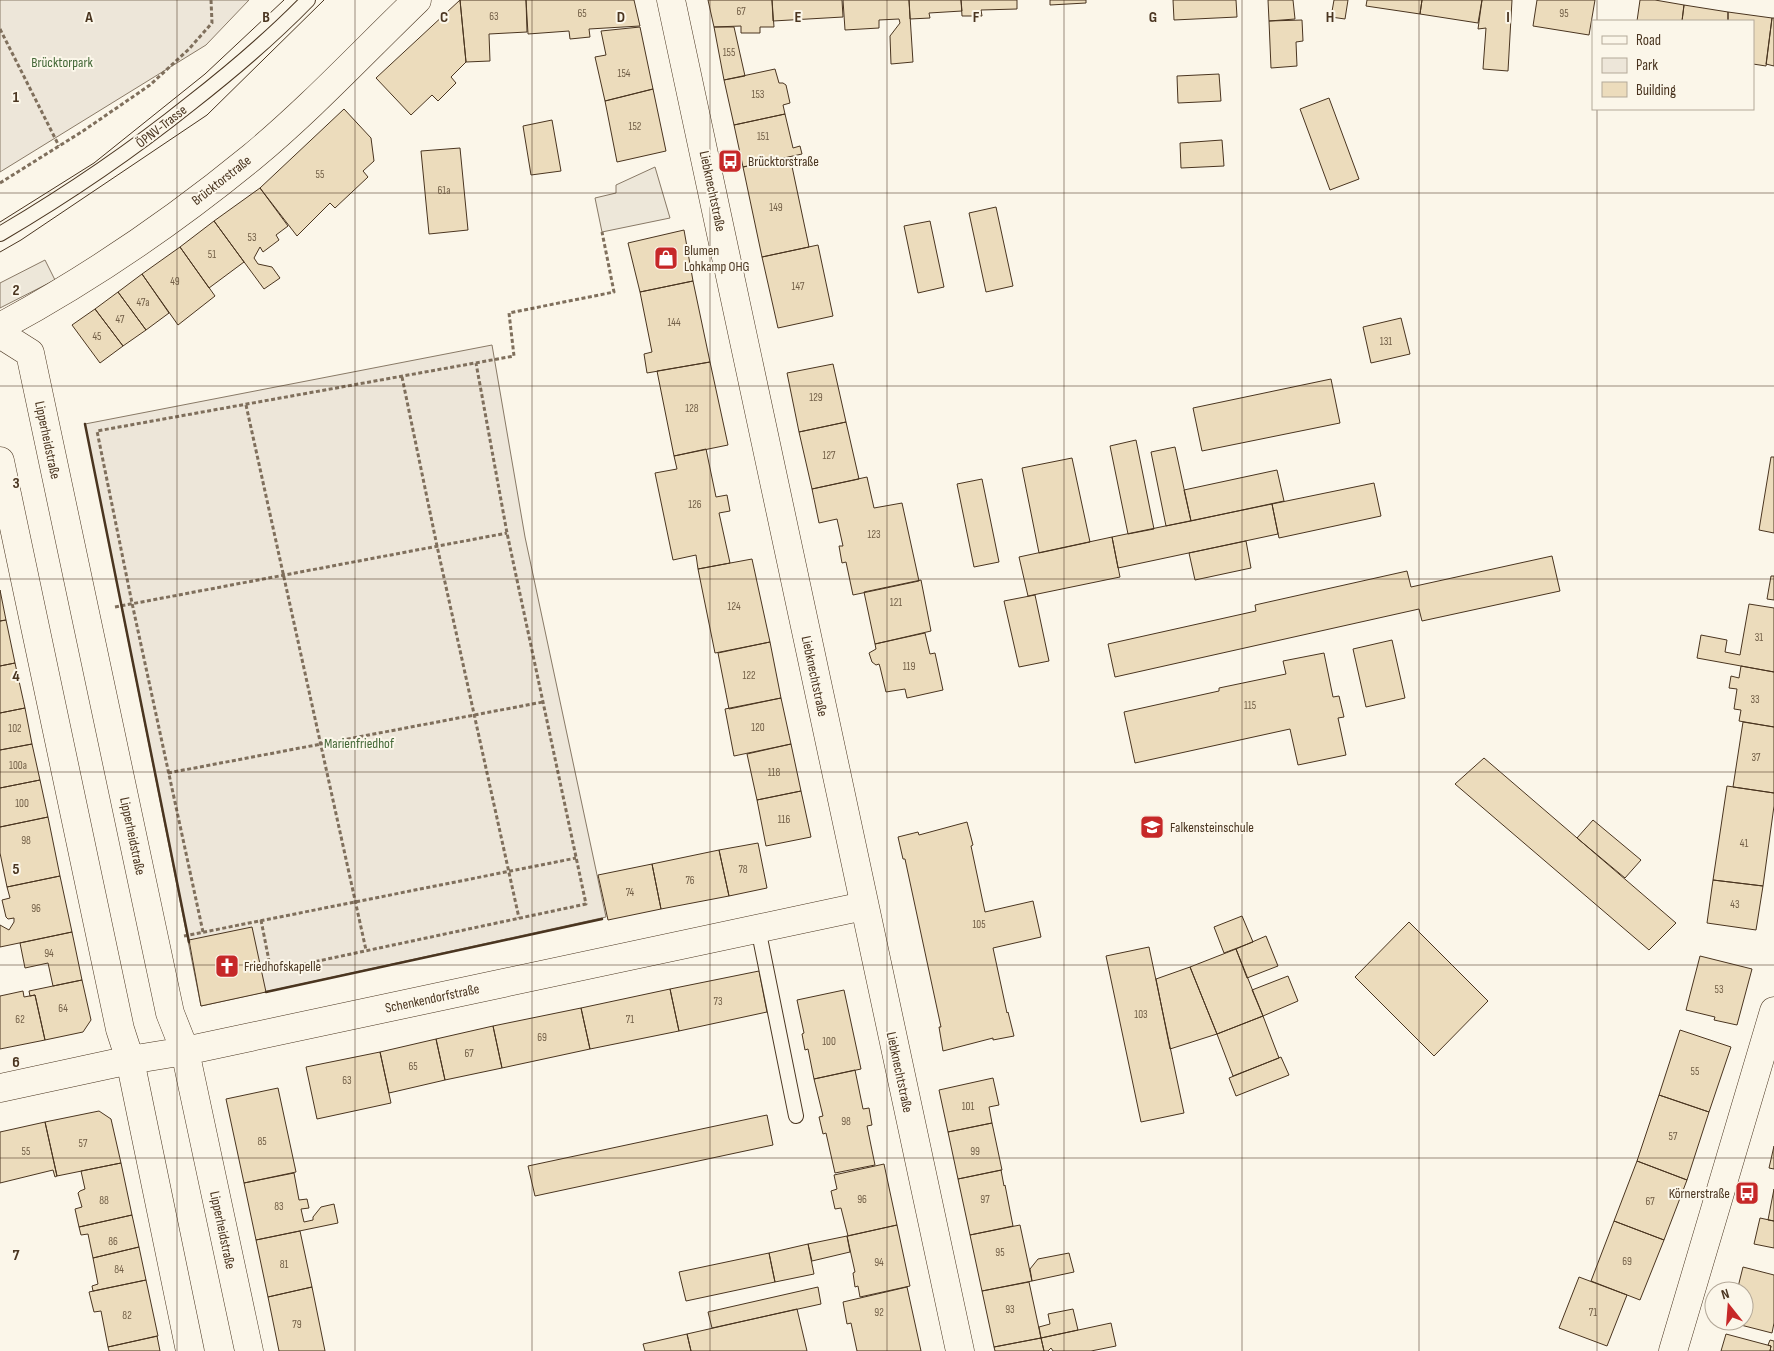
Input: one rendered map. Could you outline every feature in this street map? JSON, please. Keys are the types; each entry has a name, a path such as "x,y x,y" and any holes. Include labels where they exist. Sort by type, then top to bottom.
{"street":[{"name":"Brücktorstraße","path":"0,327 93,273 178,214 252,157 417,0"},
{"name":"Liebknechtstraße","path":"671,0 960,1351"},
{"name":"Lipperheidstraße","path":"0,334 30,353 170,1013 186,1051 249,1351"},
{"path":"0,461 120,1029 130,1060 190,1351"},
{"name":"Schenkendorfstraße","path":"0,1088 130,1060 186,1051 864,906"},
{"path":"1672,1351 1773,1020 1774,1011"}],"lane":[{"name":"ÖPNV-Trasse","path":"0,234 49,205 137,145 233,70 308,0"},
{"path":"758,928 796,1116"}],"path":[{"path":"0,183 83,131 150,85 189,49 212,23 211,0"},
{"path":"0,29 59,146"},
{"path":"203,932 132,603 98,432 514,356 509,313 614,292 602,232"},
{"path":"261,920 271,971 586,904 507,533 476,364"},
{"path":"402,377 437,546 519,918"},
{"path":"246,405 366,950"},
{"path":"86,615 132,603 507,533"},
{"path":"168,772 543,702"},
{"path":"155,942 576,858"}],"green space":[{"name":"Brücktorpark","path":"0,0 249,0 206,45 0,172"},
{"name":"Marienfriedhof","path":"492,345 525,537 606,917 201,1006 85,424"}],"shaded area":[{"path":"655,167 670,218 602,232 595,198 616,193 616,185"},
{"path":"45,260 55,280 0,308 0,283"}],"building":[{"path":"460,0 466,62 451,77 456,83 438,101 432,95 411,115 376,78"},
{"path":"460,0 526,0 527,32 489,34 490,61 466,62"},
{"path":"526,0 634,0 640,26 589,29 590,37 570,39 569,31 528,34"},
{"path":"708,0 772,0 774,27 760,27 760,33 741,33 741,26 714,27"},
{"path":"772,0 842,0 843,17 773,21"},
{"path":"843,0 909,0 913,62 891,64 890,36 900,23 899,19 879,20 879,28 845,30"},
{"path":"909,0 961,0 962,11 929,13 930,18 910,19"},
{"path":"961,0 1017,0 1017,9 981,10 982,16 962,16"},
{"path":"1050,0 1086,0 1086,3 1050,5"},
{"path":"1173,0 1236,0 1237,17 1174,20"},
{"path":"1268,0 1293,0 1295,19 1269,21"},
{"path":"1334,0 1348,0 1345,19 1331,17"},
{"path":"1367,0 1422,0 1420,14 1366,6"},
{"path":"1422,0 1482,0 1478,23 1420,14"},
{"path":"1482,0 1512,0 1508,71 1483,69 1486,28 1478,29"},
{"path":"1537,0 1595,0 1589,35 1533,26"},
{"path":"1640,0 1655,0 1684,5 1682,20 1637,20"},
{"path":"1684,5 1728,12 1728,20 1682,20"},
{"path":"1728,12 1772,18 1766,66 1754,64 1754,20 1728,20"},
{"path":"1772,18 1774,18 1774,66 1766,64"},
{"path":"1302,20 1303,41 1296,42 1297,66 1271,68 1269,21"},
{"path":"640,27 653,89 605,101 595,57 606,55 601,31"},
{"path":"714,27 734,27 745,76 724,80"},
{"path":"775,69 779,83 786,85 790,103 783,105 785,114 734,125 724,80"},
{"path":"1219,74 1221,101 1178,103 1177,76"},
{"path":"653,89 666,151 617,162 605,101"},
{"path":"1329,98 1359,179 1330,190 1300,109"},
{"path":"344,109 371,138 374,161 363,171 368,177 335,208 330,203 297,236 260,188"},
{"path":"785,114 793,148 800,146 802,154 743,167 734,125"},
{"path":"552,120 561,171 531,175 523,126"},
{"path":"1222,140 1224,166 1181,168 1180,143"},
{"path":"460,148 468,230 429,234 421,151"},
{"path":"790,157 809,247 762,257 743,167"},
{"path":"260,188 288,226 276,235 279,240 263,252 260,247 254,258 258,264 272,267 280,278 264,289 214,221"},
{"path":"996,207 1013,286 986,292 969,213"},
{"path":"214,221 244,262 209,288 180,247"},
{"path":"930,221 944,287 918,293 904,226"},
{"path":"684,230 693,281 640,292 628,243"},
{"path":"818,245 833,316 778,328 762,257"},
{"path":"180,247 215,296 178,325 142,274"},
{"path":"142,274 169,313 146,330 118,292"},
{"path":"693,281 710,362 647,373 644,354 652,352 640,292"},
{"path":"118,292 146,330 123,346 95,309"},
{"path":"95,309 123,346 100,363 72,325"},
{"path":"1401,318 1410,354 1371,363 1363,327"},
{"path":"710,362 728,445 674,456 657,371"},
{"path":"833,364 846,422 799,432 787,373"},
{"path":"1331,379 1340,423 1202,451 1193,408"},
{"path":"846,422 859,479 812,489 799,432"},
{"path":"1136,440 1154,529 1128,534 1110,446"},
{"path":"1175,447 1191,521 1166,526 1151,452"},
{"path":"706,449 716,497 727,495 730,511 719,513 730,563 698,569 696,555 673,560 655,473 677,469 674,456"},
{"path":"1771,457 1774,457 1774,533 1759,530"},
{"path":"1072,458 1090,542 1039,553 1022,468"},
{"path":"1277,470 1284,501 1191,521 1184,490"},
{"path":"867,477 874,508 902,503 919,581 853,595 846,562 842,563 839,546 843,546 837,519 819,523 812,489"},
{"path":"982,479 999,562 974,567 957,484"},
{"path":"1374,483 1381,516 1279,538 1272,504"},
{"path":"1272,504 1278,534 1118,568 1112,537"},
{"path":"1112,537 1120,577 1028,596 1019,557"},
{"path":"1246,541 1251,568 1195,580 1189,553"},
{"path":"1552,556 1560,591 1422,621 1419,609 1115,677 1108,644 1256,611 1255,605 1407,571 1411,587"},
{"path":"752,559 770,642 715,653 698,569"},
{"path":"1771,576 1774,576 1774,600 1767,599"},
{"path":"921,580 931,631 875,644 864,592"},
{"path":"0,590 6,620 0,621"},
{"path":"1035,595 1049,661 1019,667 1004,601"},
{"path":"1749,604 1774,608 1774,672 1697,658 1701,635 1727,640 1725,652 1740,655"},
{"path":"6,620 15,663 0,666 0,621"},
{"path":"925,633 930,654 935,653 943,690 907,698 905,689 886,692 879,664 876,665 872,662 869,653 876,649 875,644"},
{"path":"1392,640 1405,698 1366,707 1353,649"},
{"path":"770,642 781,698 729,709 718,653"},
{"path":"1324,653 1333,697 1339,696 1344,717 1338,718 1346,755 1298,765 1290,729 1135,763 1124,712 1219,691 1219,688 1286,674 1283,661"},
{"path":"15,663 25,708 0,713 0,666"},
{"path":"1741,666 1774,672 1774,727 1739,721 1741,710 1734,709 1737,689 1729,688 1731,676 1739,678"},
{"path":"781,698 791,744 734,756 725,709"},
{"path":"25,708 32,744 0,750 0,713"},
{"path":"1743,722 1774,727 1774,793 1733,787"},
{"path":"32,744 40,780 0,788 0,750"},
{"path":"791,744 801,791 757,800 747,754"},
{"path":"1484,758 1676,923 1649,950 1455,784"},
{"path":"40,780 48,817 0,827 0,788"},
{"path":"1727,786 1774,793 1774,806 1763,886 1713,880"},
{"path":"801,791 811,837 766,846 757,800"},
{"path":"48,817 60,876 7,887 0,853 0,827"},
{"path":"1593,820 1641,860 1625,878 1577,838"},
{"path":"967,822 985,912 1033,901 1041,937 993,948 1014,1036 993,1040 993,1038 943,1051 939,1027 941,1027 905,859 903,859 898,837 918,832 919,835"},
{"path":"758,843 767,888 729,896 719,850"},
{"path":"719,850 729,896 661,909 652,864"},
{"path":"652,864 661,909 608,920 598,875"},
{"path":"60,876 72,932 0,947 0,925 9,930 14,922 14,918 8,919 6,917 2,900 10,898 7,887"},
{"path":"1713,880 1763,886 1756,930 1707,923"},
{"path":"1242,916 1253,942 1224,953 1214,927"},
{"path":"1409,922 1488,1001 1434,1056 1355,977"},
{"name":"Friedhofskapelle","path":"252,927 266,992 201,1006 189,940"},
{"path":"72,932 82,980 53,986 48,963 25,968 20,943"},
{"path":"1266,936 1278,966 1247,978 1236,949"},
{"path":"1149,947 1184,1113 1141,1122 1106,956"},
{"path":"1236,949 1263,1016 1217,1034 1190,967"},
{"path":"1700,956 1752,969 1737,1025 1714,1020 1715,1017 1686,1010"},
{"path":"1190,967 1217,1034 1170,1049 1156,979"},
{"path":"759,971 767,1012 679,1031 670,989"},
{"path":"1288,976 1298,1001 1263,1016 1252,990"},
{"path":"82,980 91,1020 83,1032 45,1040 35,995 30,996 29,991"},
{"path":"670,989 679,1031 590,1049 581,1008"},
{"path":"844,990 861,1069 814,1079 808,1049 805,1050 802,1034 804,1033 797,1000"},
{"path":"23,991 24,997 35,995 45,1040 0,1049 0,996"},
{"path":"581,1008 590,1049 502,1068 493,1026"},
{"path":"1263,1016 1279,1058 1233,1076 1217,1034"},
{"path":"493,1026 502,1068 445,1080 436,1039"},
{"path":"1680,1030 1731,1047 1709,1112 1659,1095"},
{"path":"436,1039 445,1080 389,1093 380,1052"},
{"path":"380,1052 391,1103 317,1119 306,1067"},
{"path":"1281,1057 1289,1075 1236,1096 1229,1078"},
{"path":"855,1070 863,1109 869,1108 872,1125 867,1126 875,1165 835,1173 826,1133 823,1134 819,1117 823,1116 814,1079"},
{"path":"993,1078 999,1105 989,1107 992,1123 948,1132 939,1090"},
{"path":"278,1088 296,1172 244,1183 226,1099"},
{"path":"1659,1095 1709,1112 1687,1180 1637,1161"},
{"path":"99,1111 111,1119 121,1163 57,1176 45,1122"},
{"path":"767,1115 773,1145 535,1196 528,1166"},
{"path":"45,1122 57,1176 55,1177 53,1170 0,1183 0,1132"},
{"path":"992,1123 1002,1170 958,1179 948,1132"},
{"path":"1774,1146 1774,1169 1769,1168"},
{"path":"1637,1161 1687,1180 1664,1240 1614,1221"},
{"path":"121,1163 132,1215 79,1227 75,1209 82,1207 78,1193 85,1189 81,1171"},
{"path":"884,1164 897,1225 848,1236 841,1208 835,1209 831,1191 837,1189 834,1175"},
{"path":"1001,1170 1013,1226 970,1235 958,1179"},
{"path":"294,1173 299,1200 307,1199 309,1208 301,1209 304,1222 313,1220 313,1217 321,1207 334,1204 338,1223 256,1240 244,1183"},
{"path":"1774,1189 1774,1221 1768,1220"},
{"path":"132,1215 139,1247 93,1258 88,1234 81,1235 79,1227"},
{"path":"1760,1218 1774,1221 1774,1248 1754,1244"},
{"path":"1614,1221 1664,1240 1640,1300 1591,1281"},
{"path":"897,1225 910,1286 860,1297 858,1286 855,1287 853,1273 855,1272 847,1236"},
{"path":"1020,1225 1032,1281 982,1291 970,1235"},
{"path":"300,1231 312,1287 268,1297 256,1240"},
{"path":"847,1236 850,1252 812,1261 808,1244"},
{"path":"808,1244 814,1274 775,1282 769,1253"},
{"path":"139,1247 146,1280 93,1291 92,1286 98,1284 93,1258"},
{"path":"769,1253 775,1282 686,1301 679,1272"},
{"path":"1069,1253 1074,1272 1032,1281 1030,1269 1038,1259"},
{"path":"1743,1267 1774,1275 1774,1323 1772,1333 1754,1328 1754,1281 1740,1281"},
{"path":"1579,1277 1627,1295 1607,1346 1559,1328"},
{"path":"146,1280 158,1336 108,1347 101,1311 94,1312 89,1292"},
{"path":"1029,1282 1041,1338 994,1347 982,1291"},
{"path":"312,1287 325,1351 279,1351 268,1297"},
{"path":"818,1287 821,1304 712,1328 708,1312"},
{"path":"907,1287 921,1351 857,1351 851,1323 847,1324 843,1302"},
{"path":"797,1309 807,1351 691,1351 687,1334"},
{"path":"1073,1309 1078,1330 1041,1338 1039,1327 1050,1324 1048,1314"},
{"path":"1111,1323 1116,1346 1091,1351 1053,1351 1051,1348 1048,1351 1044,1351 1041,1338"},
{"path":"687,1334 691,1351 645,1351 643,1344"},
{"path":"1726,1334 1771,1346 1770,1351 1721,1351"},
{"path":"157,1336 160,1351 109,1351 108,1347"},
{"path":"1041,1338 1044,1351 995,1351 994,1347"},
{"path":"1770,1340 1774,1341 1774,1351 1770,1351 1771,1346 1768,1345"}],"tram line":[{"path":"0,222 94,163 205,74 284,0"},
{"path":"0,252 21,240 207,115 324,0"}],"wall":[{"path":"85,424 189,942"},
{"path":"266,992 602,919"}],"place":[{"name":"Brücktorstraße","path":"730,161"},
{"name":"Blumen Lohkamp OHG","path":"666,258"},
{"name":"Falkensteinschule","path":"1152,827"},
{"name":"Friedhofskapelle","path":"227,966"},
{"name":"Körnerstraße","path":"1747,1193"}]}
